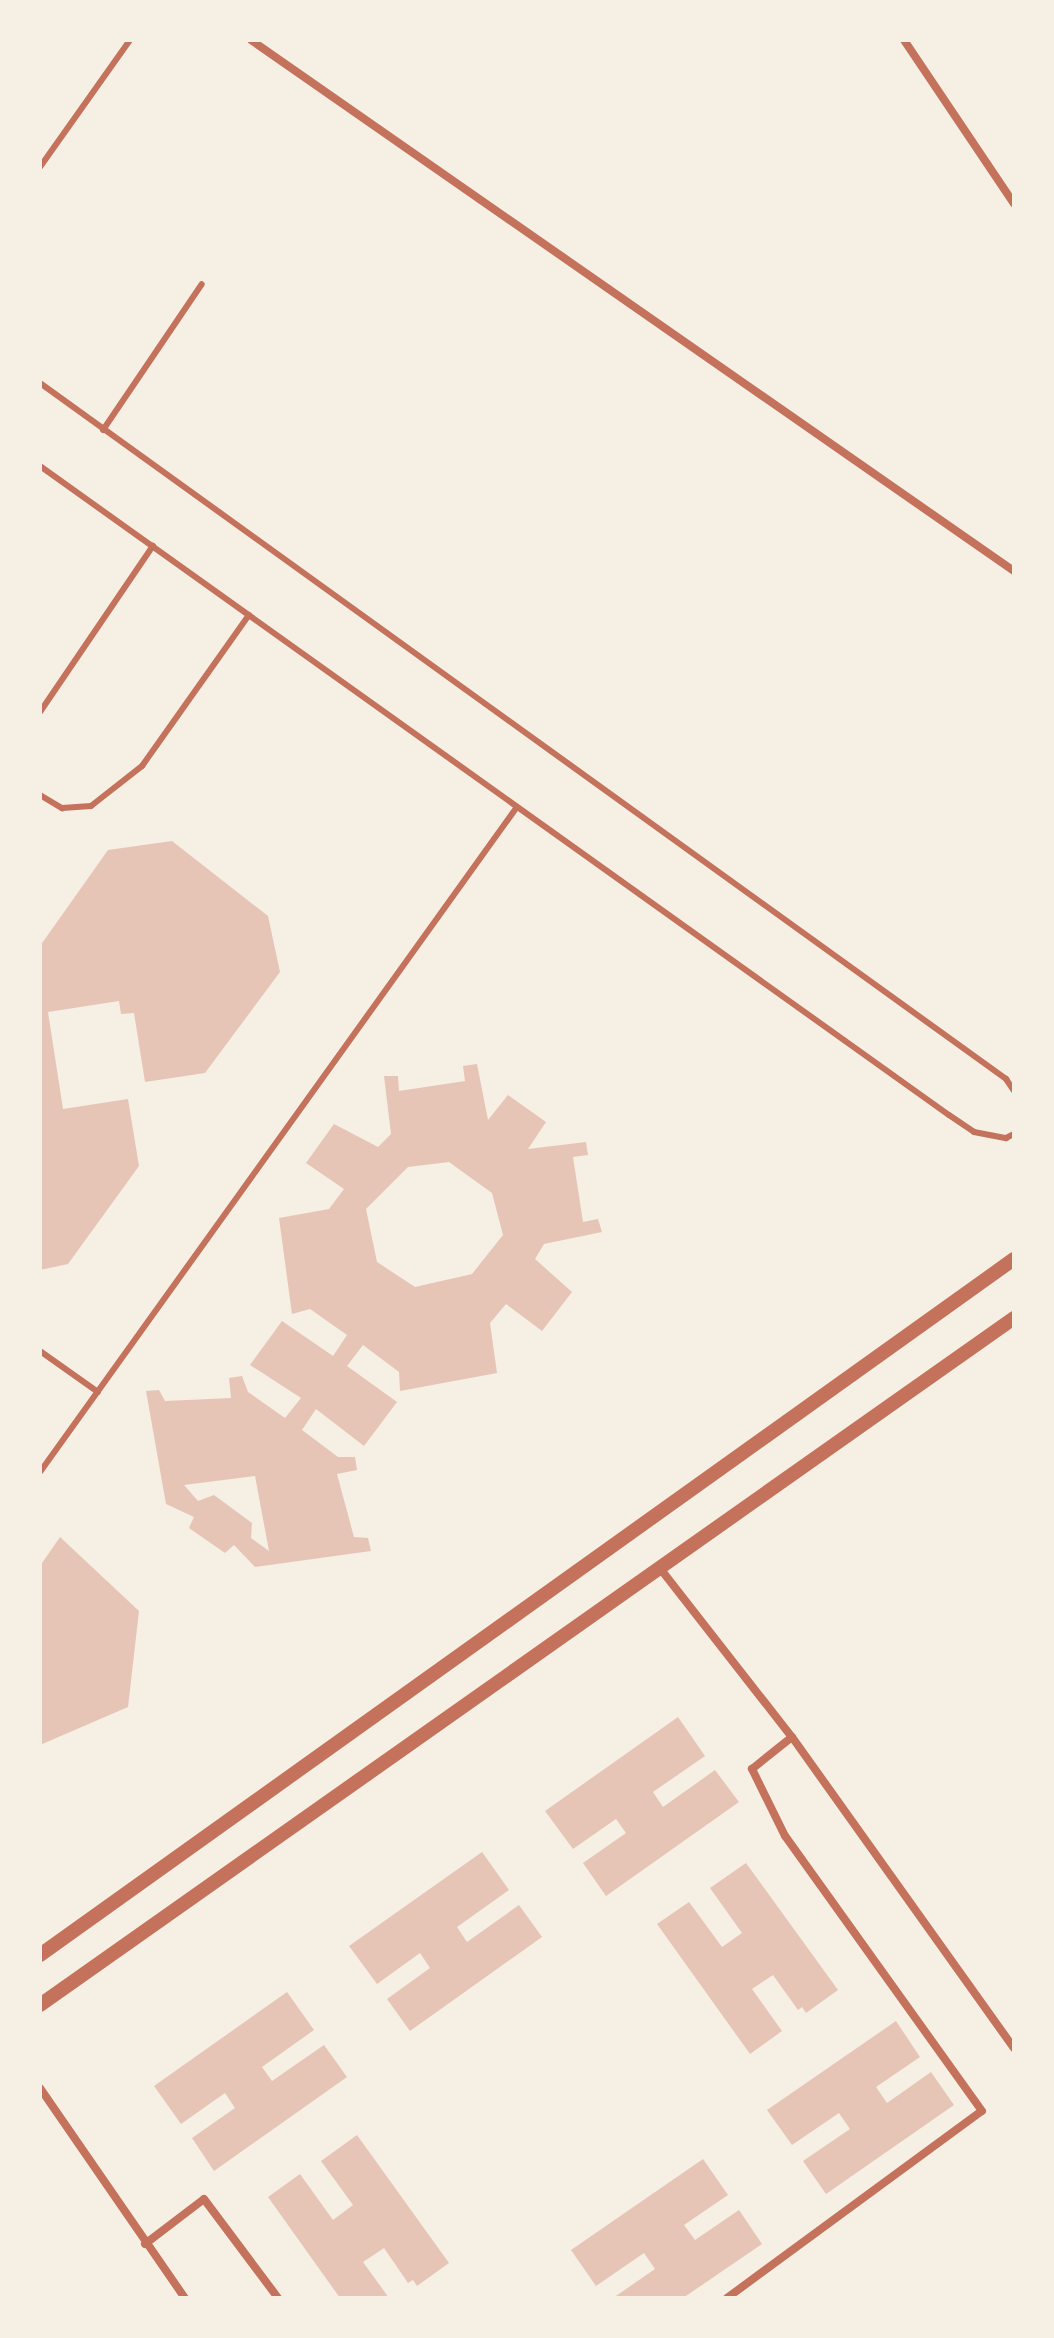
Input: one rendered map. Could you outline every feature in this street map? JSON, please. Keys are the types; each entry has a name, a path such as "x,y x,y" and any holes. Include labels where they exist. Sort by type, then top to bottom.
{"street":[{"path":"251,40 1014,571"},
{"path":"904,40 1014,204"},
{"path":"40,1955 1014,1259"},
{"path":"40,2005 1014,1318"},
{"path":"659,1567 792,1737 1014,2048"},
{"path":"727,2298 982,2111 785,1836 752,1769 792,1737"},
{"path":"40,2088 185,2298"},
{"path":"145,2244 204,2199 278,2298"}],"lane":[{"path":"40,167 130,40"},
{"path":"103,430 202,284"},
{"path":"40,383 1006,1079 1014,1091"},
{"path":"40,466 974,1132 1006,1138 1014,1134"},
{"path":"40,712 153,546"},
{"path":"40,795 62,808 91,806 142,766 249,615"},
{"path":"40,1472 517,807"},
{"path":"40,1351 98,1392"}],"building":[{"path":"172,841 268,916 280,972 205,1073 145,1082 134,1013 121,1014 119,1001 48,1012 63,1109 128,1099 139,1166 68,1264 40,1270 40,946 108,850"},
{"path":"477,1064 488,1120 508,1095 546,1122 528,1149 586,1142 588,1155 573,1157 583,1222 598,1219 602,1232 544,1244 535,1259 572,1292 542,1331 506,1304 490,1323 497,1373 400,1391 399,1372 363,1345 347,1366 397,1402 364,1446 316,1409 302,1430 338,1457 355,1457 357,1470 337,1474 354,1537 368,1538 371,1551 255,1567 234,1545 225,1553 189,1528 194,1517 166,1504 146,1391 159,1390 165,1401 231,1398 229,1378 242,1376 248,1392 285,1418 301,1398 250,1365 282,1321 333,1356 347,1335 310,1309 292,1314 279,1218 329,1209 344,1189 306,1163 334,1124 378,1147 391,1134 384,1076 398,1076 399,1091 465,1081 463,1066","holes":["449,1162 492,1193 503,1235 472,1274 415,1287 377,1262 366,1209 408,1167","255,1476 269,1551 251,1538 252,1523 214,1495 198,1501 184,1485"]},
{"path":"60,1537 139,1611 128,1707 40,1745 40,1566"},
{"path":"678,1717 705,1756 653,1792 663,1807 715,1770 739,1802 606,1896 583,1863 626,1833 616,1819 573,1849 545,1811"},
{"path":"482,1852 509,1890 457,1927 467,1942 519,1905 542,1937 410,2031 387,1999 430,1968 420,1953 377,1984 349,1946"},
{"path":"746,1863 838,1990 806,2013 802,2007 798,2010 773,1975 752,1989 782,2031 750,2054 657,1924 689,1902 722,1947 742,1933 710,1888"},
{"path":"287,1992 314,2030 262,2067 272,2081 324,2045 347,2077 214,2171 192,2138 235,2108 225,2093 181,2124 154,2086"},
{"path":"896,2021 920,2057 876,2087 887,2103 931,2072 954,2105 826,2194 803,2161 850,2129 839,2113 792,2145 767,2110"},
{"path":"357,2135 449,2263 417,2286 413,2280 408,2283 384,2248 363,2262 389,2298 340,2298 268,2197 300,2174 333,2220 353,2205 321,2161"},
{"path":"703,2159 728,2195 684,2225 695,2240 739,2210 762,2244 683,2298 613,2298 655,2269 644,2253 596,2286 571,2250"}]}
